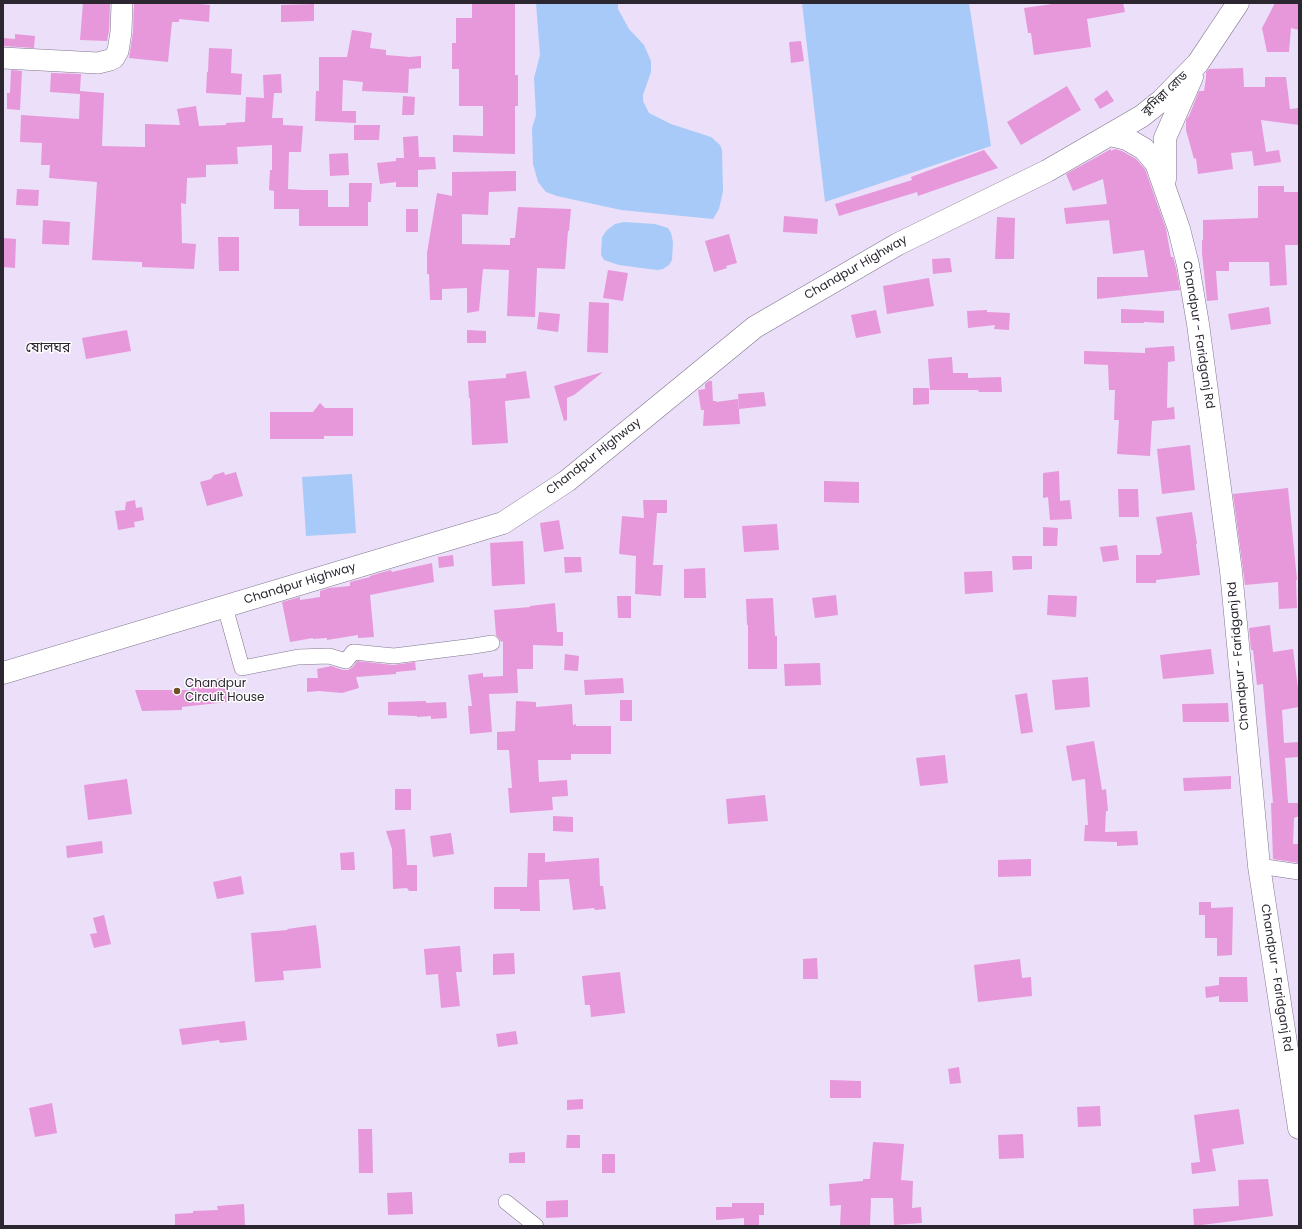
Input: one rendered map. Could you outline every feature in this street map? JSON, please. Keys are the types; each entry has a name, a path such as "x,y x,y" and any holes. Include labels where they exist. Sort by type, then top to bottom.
{"main road":[{"path":"1165,187 1165,138 1198,63 1238,3"},
{"name":"কুমিল্লা রোড","path":"1110,135 1142,116 1162,100 1198,63"},
{"name":"Chandpur - Faridganj Rd","path":"1110,135 1127,139 1144,149 1156,163 1179,228 1188,265 1200,340 1232,571 1259,866 1299,1128"},
{"name":"Chandpur Highway","path":"3,672 503,523 567,481 755,327 898,244 1047,171 1110,135"}],"street":[{"path":"3,58 98,63 110,60 114,58 118,51 121,32 122,3"},
{"path":"225,606 242,668 298,657 329,656 346,661 353,652 394,656 492,643"},
{"path":"1259,866 1299,872"},
{"path":"506,1202 536,1226"}],"water":[{"path":"536,3 618,3 618,9 629,29 644,45 651,61 651,72 643,95 643,101 649,113 671,124 711,137 720,145 722,150 723,191 719,209 713,219 621,210 557,196 546,192 538,182 533,164 532,128 536,115 534,78 540,55"},
{"path":"802,3 969,3 991,146 825,202"},
{"path":"624,222 655,224 668,228 673,242 672,260 669,265 658,270 619,265 604,260 601,255 602,237 607,230 615,224"},
{"path":"352,474 356,533 306,536 302,477"}],"building":[{"path":"83,3 110,3 109,31 107,41 80,40"},
{"path":"134,3 190,3 210,5 209,22 179,19 179,22 172,22 168,62 129,58 133,32"},
{"path":"472,3 515,3 515,75 518,75 518,106 515,106 515,154 453,152 453,135 483,136 483,106 459,106 459,69 452,69 452,43 456,43 456,18 472,18"},
{"path":"1059,3 1123,3 1125,12 1087,19 1091,47 1034,55 1031,33 1028,33 1024,8"},
{"path":"1275,3 1299,3 1299,30 1291,28 1289,52 1267,52 1262,28"},
{"path":"314,4 314,21 281,22 281,5"},
{"path":"352,30 372,33 370,48 386,50 386,55 410,57 421,56 421,68 409,69 408,93 362,91 363,82 343,80 342,111 356,111 356,123 315,121 316,91 319,91 319,57 347,57"},
{"path":"15,34 35,36 34,48 3,46 3,38 15,39"},
{"path":"801,41 804,61 791,63 789,42"},
{"path":"209,48 232,49 231,73 242,74 241,95 206,93"},
{"path":"1243,68 1244,87 1265,87 1265,77 1286,77 1290,109 1299,108 1299,125 1261,120 1266,152 1279,150 1281,162 1254,166 1252,151 1231,153 1233,169 1198,174 1196,158 1194,159 1186,130 1186,120 1199,91 1204,91 1206,72 1209,69"},
{"path":"11,70 22,71 20,110 7,109 7,93 10,93"},
{"path":"51,73 81,74 80,91 104,93 102,146 145,147 145,124 180,125 177,109 196,106 199,126 226,125 226,123 245,122 246,97 264,98 263,75 281,74 282,93 274,93 272,118 283,118 283,125 303,126 301,152 289,152 288,189 328,190 328,207 349,207 349,183 372,183 371,202 368,202 368,226 299,226 299,209 274,209 274,191 269,190 270,170 272,170 272,145 237,147 238,164 206,165 206,177 187,178 186,204 181,203 182,243 196,244 194,269 142,267 142,262 92,260 97,182 49,178 50,165 41,165 42,143 20,142 21,115 79,119 80,94 50,92"},
{"path":"1067,86 1081,110 1021,145 1007,122"},
{"path":"1107,90 1114,101 1100,109 1094,99"},
{"path":"403,96 415,97 414,115 402,115"},
{"path":"354,125 380,125 379,140 354,140"},
{"path":"418,136 419,157 435,157 436,169 418,170 418,187 396,187 396,182 380,184 377,163 396,161 396,158 404,158 403,137"},
{"path":"1111,149 1111,151 1115,149 1122,151 1136,159 1145,169 1166,229 1171,257 1173,257 1176,268 1180,290 1097,299 1097,277 1148,277 1144,250 1113,254 1109,220 1066,224 1064,208 1107,204 1103,179 1073,191 1066,174"},
{"path":"984,150 998,168 918,196 917,192 839,216 835,204 912,180 911,177"},
{"path":"348,153 349,175 330,176 329,154"},
{"path":"516,171 516,191 489,192 488,215 462,214 462,244 510,245 510,238 515,238 518,207 571,209 565,269 537,268 535,317 507,316 509,270 483,269 479,311 467,313 467,288 442,289 442,300 430,300 429,274 427,274 427,253 437,193 452,196 452,172"},
{"path":"1258,186 1284,186 1284,192 1299,192 1299,245 1285,245 1287,285 1270,286 1269,262 1229,262 1229,271 1216,271 1218,300 1207,301 1202,253 1203,220 1258,218"},
{"path":"17,189 39,190 38,206 16,205"},
{"path":"406,209 418,209 418,232 406,232"},
{"path":"784,216 818,219 817,234 783,232"},
{"path":"997,217 1015,218 1014,259 995,259"},
{"path":"43,220 70,222 69,245 42,244"},
{"path":"729,234 737,263 726,266 727,268 714,272 705,241"},
{"path":"218,237 239,237 239,271 219,271"},
{"path":"3,238 16,239 15,268 3,267"},
{"path":"950,258 952,272 933,274 932,259"},
{"path":"608,270 628,273 623,301 603,298"},
{"path":"929,278 934,306 887,314 883,286"},
{"path":"589,302 609,303 608,353 587,352"},
{"path":"1269,307 1271,324 1231,330 1228,314"},
{"path":"1121,309 1164,311 1164,323 1121,323"},
{"path":"876,310 881,333 856,338 851,315"},
{"path":"987,310 987,312 1010,313 1009,330 994,329 995,325 968,328 967,311"},
{"path":"539,312 560,314 558,332 537,329"},
{"path":"127,330 131,351 86,359 82,338"},
{"path":"467,330 486,331 486,343 467,343"},
{"path":"1174,346 1175,361 1168,362 1167,408 1174,407 1175,419 1152,421 1150,456 1117,454 1119,420 1114,420 1115,390 1109,390 1108,365 1084,364 1084,351 1145,353 1145,348"},
{"path":"952,357 953,373 968,373 968,378 1001,377 1002,392 979,392 978,390 930,390 928,359"},
{"path":"526,371 530,398 505,401 508,443 472,445 468,381 506,378 506,374"},
{"path":"603,372 574,395 567,398 567,420 564,421 554,386"},
{"path":"712,381 713,401 716,402 738,399 740,424 703,426 704,410 701,410 698,390 705,389 705,384"},
{"path":"913,388 929,388 929,404 913,405"},
{"path":"764,392 766,406 739,409 738,394"},
{"path":"320,403 325,408 353,408 353,436 324,436 324,439 270,439 270,412 313,412"},
{"path":"1190,445 1195,490 1162,494 1157,449"},
{"path":"1059,471 1060,501 1070,500 1072,519 1050,520 1048,497 1043,498 1043,473"},
{"path":"224,472 225,475 236,472 243,496 207,506 200,482 211,479 214,475"},
{"path":"824,481 859,482 859,503 824,502"},
{"path":"1288,488 1297,580 1297,608 1279,609 1278,582 1245,585 1233,494"},
{"path":"1118,489 1138,489 1139,517 1119,517"},
{"path":"135,500 136,508 142,507 144,520 134,522 135,527 118,530 115,511 125,510 126,502"},
{"path":"643,500 667,500 667,513 657,513 653,565 663,565 661,596 635,594 636,556 619,554 622,516 644,518"},
{"path":"1192,512 1200,575 1156,580 1156,583 1136,583 1136,555 1160,555 1162,553 1156,517"},
{"path":"559,520 564,549 544,552 540,523"},
{"path":"777,524 779,550 744,552 742,526"},
{"path":"1043,527 1058,528 1057,546 1043,546"},
{"path":"523,541 525,584 492,586 490,543"},
{"path":"1117,545 1119,560 1103,562 1100,547"},
{"path":"453,555 454,566 439,568 438,557"},
{"path":"1012,556 1032,556 1032,569 1013,570"},
{"path":"564,557 581,557 582,572 565,573"},
{"path":"432,563 434,582 370,595 374,637 358,638 358,635 327,640 327,638 313,638 290,642 282,602 300,597 300,600 320,597 320,591 329,588 350,586 350,582 380,573 391,570 392,572"},
{"path":"705,568 706,598 684,598 684,569"},
{"path":"992,571 993,592 965,594 964,572"},
{"path":"836,595 838,615 815,618 812,598"},
{"path":"1048,595 1077,596 1076,617 1047,615"},
{"path":"617,596 631,596 631,618 618,618"},
{"path":"773,598 775,636 777,636 777,669 748,669 748,625 746,599"},
{"path":"555,603 557,632 563,632 563,646 533,645 533,669 517,669 518,693 489,694 492,732 470,734 468,706 472,706 468,675 483,673 483,677 503,676 503,641 501,642 496,635 494,610"},
{"path":"1270,625 1273,652 1293,649 1299,696 1299,707 1282,710 1284,743 1299,742 1299,757 1285,758 1288,803 1299,803 1299,816 1294,818 1293,844 1299,844 1299,863 1273,859 1271,803 1273,803 1263,684 1257,685 1249,628"},
{"path":"1211,649 1214,674 1163,679 1160,655"},
{"path":"565,654 579,656 578,671 564,670"},
{"path":"357,661 393,665 415,662 416,670 396,672 396,674 356,677 359,688 342,693 319,691 307,692 307,678 318,678 317,669 331,666 348,670 353,667"},
{"path":"820,663 821,685 785,686 784,664"},
{"path":"1088,677 1090,707 1055,710 1052,680"},
{"path":"225,678 227,702 182,707 182,710 142,711 135,690 191,690 190,682"},
{"path":"623,678 624,693 585,695 584,680"},
{"path":"1027,693 1033,732 1021,734 1015,695"},
{"path":"620,700 632,700 632,721 620,721"},
{"path":"426,701 426,703 446,702 447,718 431,719 431,716 417,717 388,715 388,702"},
{"path":"516,701 536,702 536,707 572,704 573,725 611,726 611,754 571,754 571,760 538,760 539,782 567,780 568,796 552,797 553,810 510,813 508,788 512,788 509,750 497,750 497,732 515,731"},
{"path":"1228,703 1229,722 1183,722 1182,704"},
{"path":"1094,741 1102,790 1106,789 1108,811 1106,811 1105,832 1137,831 1138,845 1117,846 1117,842 1084,841 1085,825 1088,825 1085,779 1072,781 1066,746"},
{"path":"945,755 948,783 920,786 916,758"},
{"path":"1231,776 1231,789 1184,791 1183,778"},
{"path":"127,779 132,814 88,820 84,785"},
{"path":"395,789 411,789 411,810 395,810"},
{"path":"765,795 768,821 728,824 726,799"},
{"path":"553,816 573,817 573,832 553,831"},
{"path":"405,829 407,865 417,865 417,891 409,891 407,888 393,889 392,849 386,831"},
{"path":"451,833 454,854 433,857 430,836"},
{"path":"102,841 103,853 67,858 66,846"},
{"path":"354,852 355,870 341,870 340,853"},
{"path":"528,853 545,853 545,862 599,858 600,886 603,886 606,909 595,910 594,908 573,910 569,879 539,880 540,911 494,909 494,887 527,887"},
{"path":"1031,859 1031,876 998,877 998,860"},
{"path":"241,876 244,894 217,899 213,882"},
{"path":"1199,902 1211,902 1211,908 1233,907 1232,955 1217,956 1217,938 1205,938 1205,915 1199,915"},
{"path":"104,915 111,944 94,948 90,934 97,933 93,918"},
{"path":"316,925 321,968 283,971 284,980 255,982 251,933 288,930 287,929"},
{"path":"460,946 462,972 456,972 460,1006 441,1008 438,974 426,975 424,949"},
{"path":"514,953 515,974 493,975 493,954"},
{"path":"817,958 818,979 803,979 803,959"},
{"path":"1020,959 1022,978 1031,977 1032,996 978,1002 974,965"},
{"path":"620,972 625,1013 591,1017 590,1005 585,1005 582,976"},
{"path":"1219,977 1247,977 1248,1002 1219,1002 1219,996 1206,998 1205,987 1219,985"},
{"path":"245,1021 247,1040 220,1043 219,1040 182,1045 179,1029"},
{"path":"516,1031 518,1044 498,1047 496,1034"},
{"path":"959,1067 961,1083 950,1084 948,1069"},
{"path":"830,1080 861,1081 861,1098 830,1098"},
{"path":"583,1099 583,1109 567,1110 567,1100"},
{"path":"52,1103 57,1133 35,1137 29,1108"},
{"path":"1100,1106 1101,1126 1078,1127 1077,1107"},
{"path":"1239,1109 1244,1144 1212,1149 1216,1171 1192,1174 1191,1163 1200,1162 1194,1115"},
{"path":"358,1129 372,1129 373,1173 359,1173"},
{"path":"1023,1134 1024,1158 999,1159 998,1135"},
{"path":"567,1135 580,1135 580,1148 566,1148"},
{"path":"873,1142 904,1144 901,1180 913,1181 912,1208 921,1207 922,1223 894,1225 893,1198 871,1198 870,1226 840,1226 841,1205 830,1206 829,1184 870,1179"},
{"path":"525,1152 525,1163 509,1163 509,1153"},
{"path":"602,1154 615,1154 615,1173 602,1173"},
{"path":"1268,1179 1273,1216 1194,1226 1193,1209 1239,1206 1238,1180"},
{"path":"412,1192 413,1214 388,1215 387,1193"},
{"path":"568,1200 568,1217 546,1218 546,1201"},
{"path":"732,1203 764,1203 764,1215 759,1215 759,1226 744,1226 744,1218 716,1220 716,1207 732,1207"},
{"path":"244,1204 245,1225 175,1226 175,1214 193,1213 193,1211 218,1210 217,1206"}],"place":[{"name":"Chandpur Circuit House","path":"177,691"}],"district":[{"name":"ষোলঘর","path":"48,348"}]}
